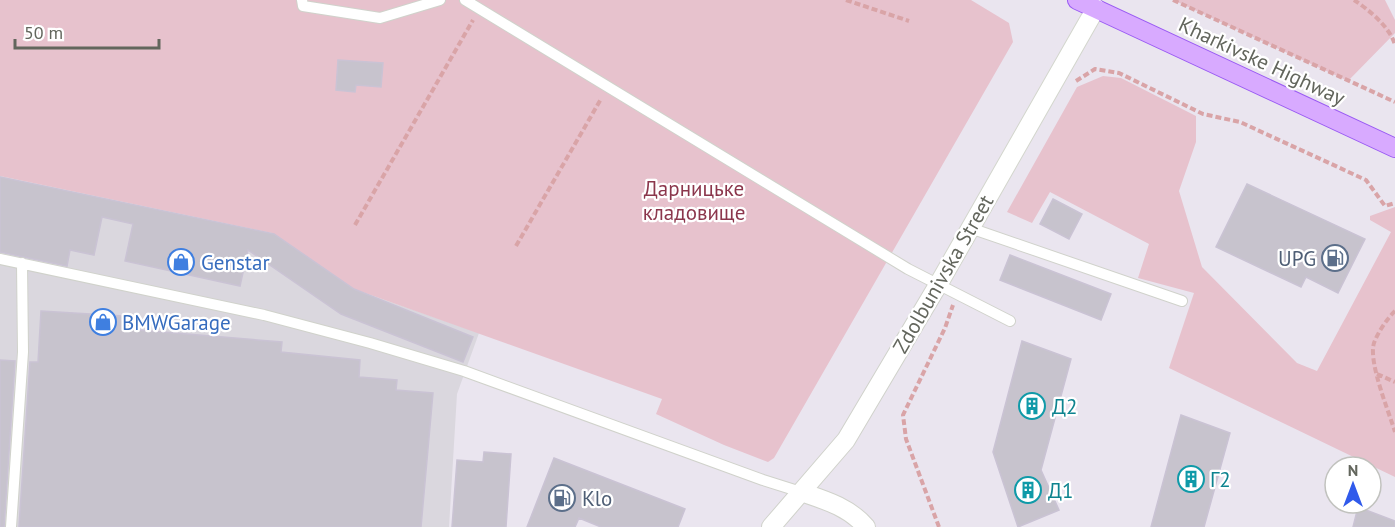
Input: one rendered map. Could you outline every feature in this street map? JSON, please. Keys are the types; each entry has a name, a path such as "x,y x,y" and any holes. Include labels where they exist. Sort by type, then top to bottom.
{"main road":[{"name":"Kharkivske Highway","path":"1077,0 1395,148"}],"street":[{"name":"Zdolbunivska Street","path":"771,527 846,440 938,285 1096,8"},
{"path":"801,492 837,504 853,514 866,527"}],"lane":[{"path":"302,0 303,6 380,18 441,0"},
{"path":"465,0 908,269 1010,321"},
{"path":"970,228 1182,301"},
{"path":"0,259 264,315 464,370 801,492"},
{"path":"11,527 22,352 22,264"}],"path":[{"path":"846,0 909,21"},
{"path":"1173,0 1395,102"},
{"path":"1354,0 1392,36 1395,45"},
{"path":"355,225 479,8"},
{"path":"1095,69 1119,73 1203,114 1240,122 1366,180 1384,206 1395,203"},
{"path":"516,246 608,87"},
{"path":"1395,311 1389,317 1374,345 1376,374 1395,432"},
{"path":"1376,374 1395,382"},
{"path":"906,439 939,527"}],"shaded area":[{"path":"0,176 272,233 354,289 479,333 457,394 449,527 0,527"}],"green space":[{"name":"Дарницьке кладовище","path":"0,0 971,0 1009,23 1013,42 774,458 768,462 656,414 662,399 354,289 272,233 0,176"},
{"path":"1173,0 1385,0 1395,20 1395,33 1348,81"},
{"path":"1103,76 1121,78 1196,116 1196,142 1179,191 1202,267 1297,363 1317,371 1391,232 1370,220 1370,216 1395,207 1395,477 1383,471 1383,455 1349,455 1169,368 1194,293 1138,278 1149,244 1050,192 1032,223 1007,212 1077,87"}],"building":[{"path":"338,60 383,63 381,87 356,85 355,92 336,90"},
{"path":"0,177 274,234 354,289 473,337 463,362 341,314 248,250 240,286 125,261 133,224 102,217 94,255 70,250 67,266 0,252"},
{"path":"1247,184 1365,239 1338,293 1306,277 1301,287 1216,247"},
{"path":"1053,199 1082,214 1069,239 1040,224"},
{"path":"1010,255 1111,294 1101,320 1000,280"},
{"path":"41,311 139,317 139,330 282,342 281,352 360,360 359,377 397,380 396,390 433,393 421,527 19,527 30,362 38,362"},
{"name":"Д2","path":"1022,341 1071,359 1041,470 1059,510 1018,527 993,452"},
{"path":"0,360 15,361 4,527 0,527"},
{"name":"Г2","path":"1181,415 1230,433 1204,527 1151,527"},
{"path":"484,452 511,454 506,527 452,527 457,460 483,462"},
{"path":"554,458 685,509 678,527 601,527 579,518 575,527 527,527"},
{"path":"1356,515 1379,515 1395,521 1395,527 1353,527"}],"place":[{"name":"UPG","path":"1335,258"},
{"name":"Genstar","path":"181,262"},
{"name":"BMWGarage","path":"103,322"},
{"name":"Д2","path":"1032,406"},
{"name":"Г2","path":"1191,479"},
{"name":"Д1","path":"1028,490"},
{"name":"Klo","path":"562,498"}]}
